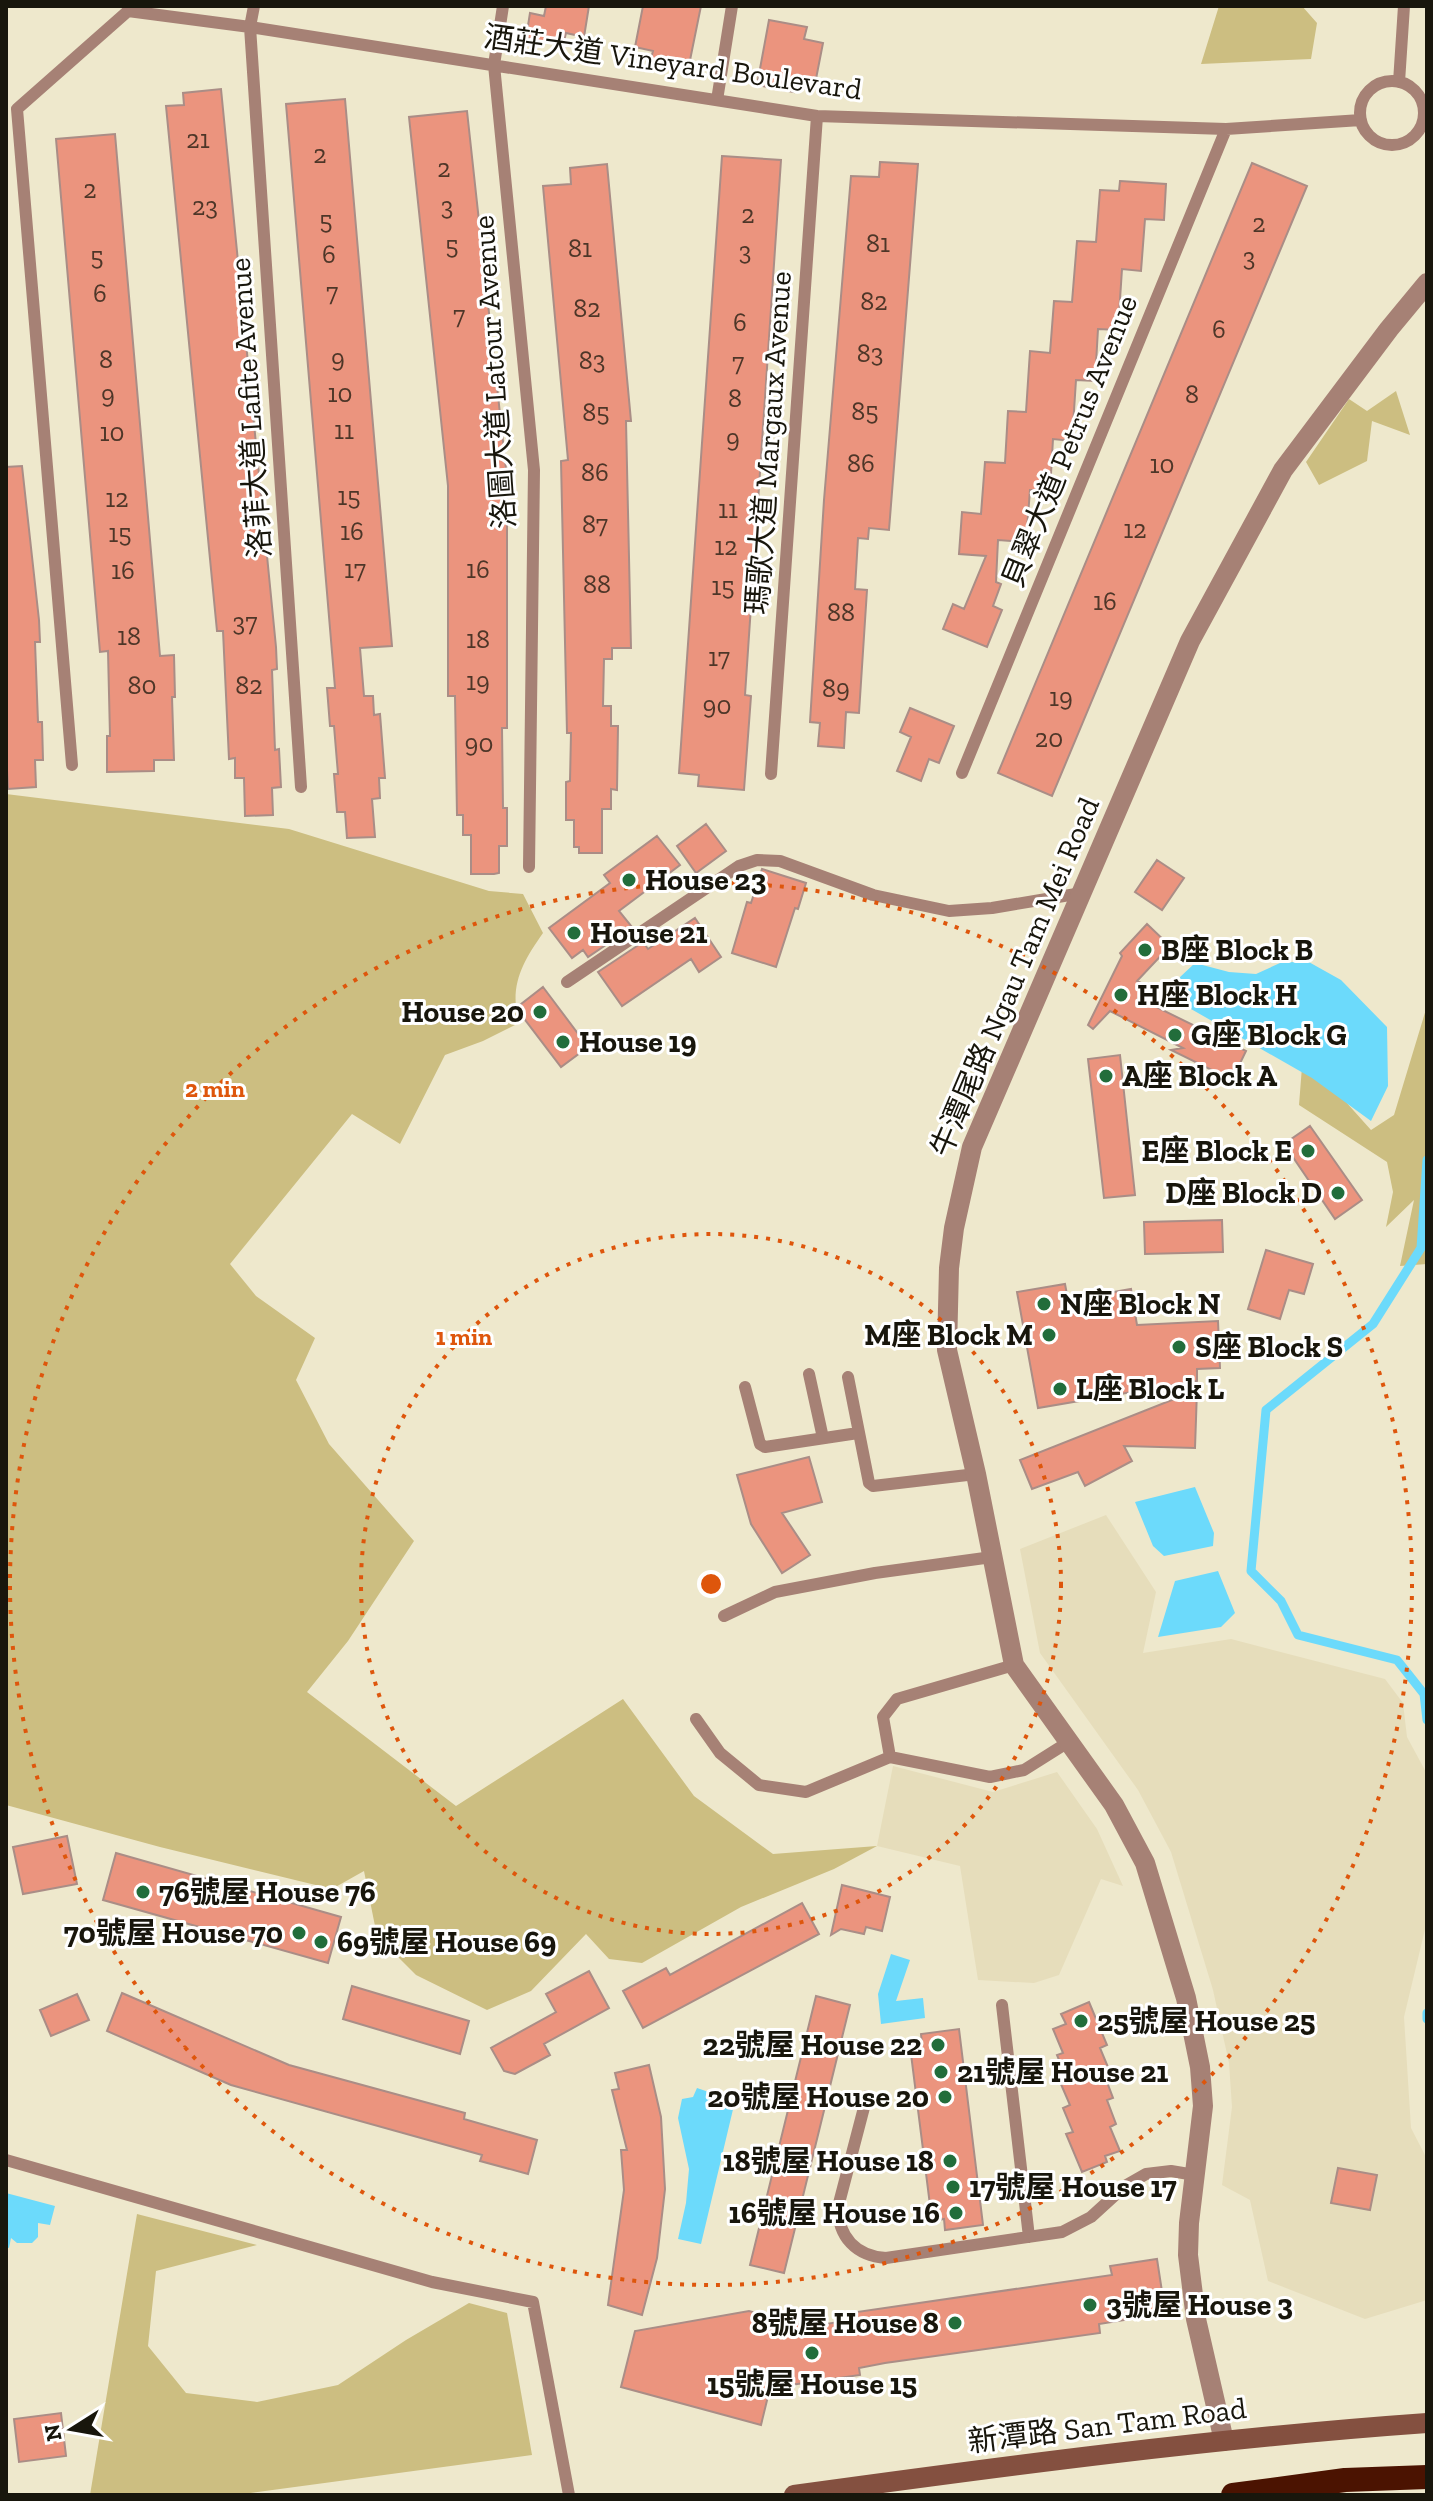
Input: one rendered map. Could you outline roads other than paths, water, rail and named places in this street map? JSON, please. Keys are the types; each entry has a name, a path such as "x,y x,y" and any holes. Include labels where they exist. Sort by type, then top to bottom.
{"highway":[{"path":"1233,2495 1345,2480 1427,2477"}],"street":[{"name":"牛潭尾路 Ngau Tam Mei Road","path":"1224,2441 1191,2287 1189,2223 1203,2106 1200,2067 1186,1998 1145,1863 1114,1805 1014,1665 976,1474 947,1350 946,1309 954,1228 972,1147 1190,641 1283,470 1427,283"},
{"name":"新潭路 San Tam Road","path":"794,2495 1054,2460 1427,2423"}],"lane":[{"name":"洛菲大道 Lafite Avenue","path":"254,6 250,27 301,787"},
{"name":"洛圖大道 Latour Avenue","path":"503,6 494,65 534,470 529,867"},
{"path":"717,100 732,6"},
{"path":"1399,82 1404,6"},
{"name":"酒莊大道 Vineyard Boulevard","path":"72,765 17,109 129,8 817,116 1226,129 1361,120"},
{"path":"1388,82 1399,82 1418,94 1423,104 1424,126 1410,141 1390,146 1372,138 1361,120 1363,101 1369,92 1388,82"},
{"name":"瑪歌大道 Margaux Avenue","path":"771,774 817,116"},
{"name":"貝翠大道 Petrus Avenue","path":"962,773 1226,129"},
{"path":"567,982 739,866 757,860 780,861 873,895 949,911 992,908 1082,893"},
{"path":"809,1374 823,1438"},
{"path":"848,1377 867,1478 873,1486 976,1474"},
{"path":"745,1387 760,1444 765,1447 858,1433"},
{"path":"724,1616 775,1592 875,1573 992,1557"},
{"path":"890,1757 883,1717 897,1699 1014,1665"},
{"path":"696,1719 720,1753 759,1785 806,1792 890,1757 990,1777 1024,1770 1070,1741"},
{"path":"1002,2005 1029,2237"},
{"path":"867,2096 838,2207 841,2230 864,2254 886,2258 1062,2232 1077,2226 1125,2186 1146,2174 1171,2171 1195,2175"},
{"path":"6,2160 432,2282 533,2302 569,2495"}],"water":[{"path":"1307,961 1341,980 1387,1027 1388,1086 1371,1121 1312,1078 1184,1005 1179,978 1195,963 1229,972 1256,974 1280,963"},
{"path":"1195,1487 1214,1533 1213,1546 1164,1556 1153,1546 1135,1502"},
{"path":"1218,1571 1235,1613 1221,1627 1158,1637 1175,1581"},
{"path":"891,1954 910,1960 896,2001 923,1998 925,2018 881,2024 878,1994"},
{"path":"697,2088 735,2101 701,2244 678,2239 689,2169 678,2118 682,2099 693,2097"},
{"path":"6,2193 55,2206 50,2225 38,2223 38,2237 32,2243 17,2243 11,2238 9,2248 6,2247"}],"waterway":[{"path":"1427,1160 1421,1248 1373,1324 1266,1410 1251,1571 1281,1601 1298,1635 1397,1660 1424,1694 1427,1720"},
{"path":"1427,2013 1427,2019"}],"place":[{"name":"House 23","path":"629,880"},
{"name":"House 21","path":"574,933"},
{"name":"B座 Block B","path":"1145,950"},
{"name":"H座 Block H","path":"1121,995"},
{"name":"House 20","path":"540,1012"},
{"name":"G座 Block G","path":"1175,1035"},
{"name":"House 19","path":"563,1042"},
{"name":"A座 Block A","path":"1106,1076"},
{"name":"E座 Block E","path":"1308,1151"},
{"name":"D座 Block D","path":"1338,1193"},
{"name":"N座 Block N","path":"1044,1304"},
{"name":"M座 Block M","path":"1049,1335"},
{"name":"S座 Block S","path":"1179,1347"},
{"name":"L座 Block L","path":"1060,1389"},
{"name":"76號屋 House 76","path":"143,1892"},
{"name":"70號屋 House 70","path":"299,1933"},
{"name":"69號屋 House 69","path":"321,1942"},
{"name":"25號屋 House 25","path":"1081,2021"},
{"name":"22號屋 House 22","path":"938,2045"},
{"name":"21號屋 House 21","path":"941,2072"},
{"name":"20號屋 House 20","path":"945,2097"},
{"name":"18號屋 House 18","path":"950,2161"},
{"name":"17號屋 House 17","path":"953,2187"},
{"name":"16號屋 House 16","path":"956,2213"},
{"name":"3號屋 House 3","path":"1090,2305"},
{"name":"8號屋 House 8","path":"955,2323"},
{"name":"15號屋 House 15","path":"812,2353"}]}
